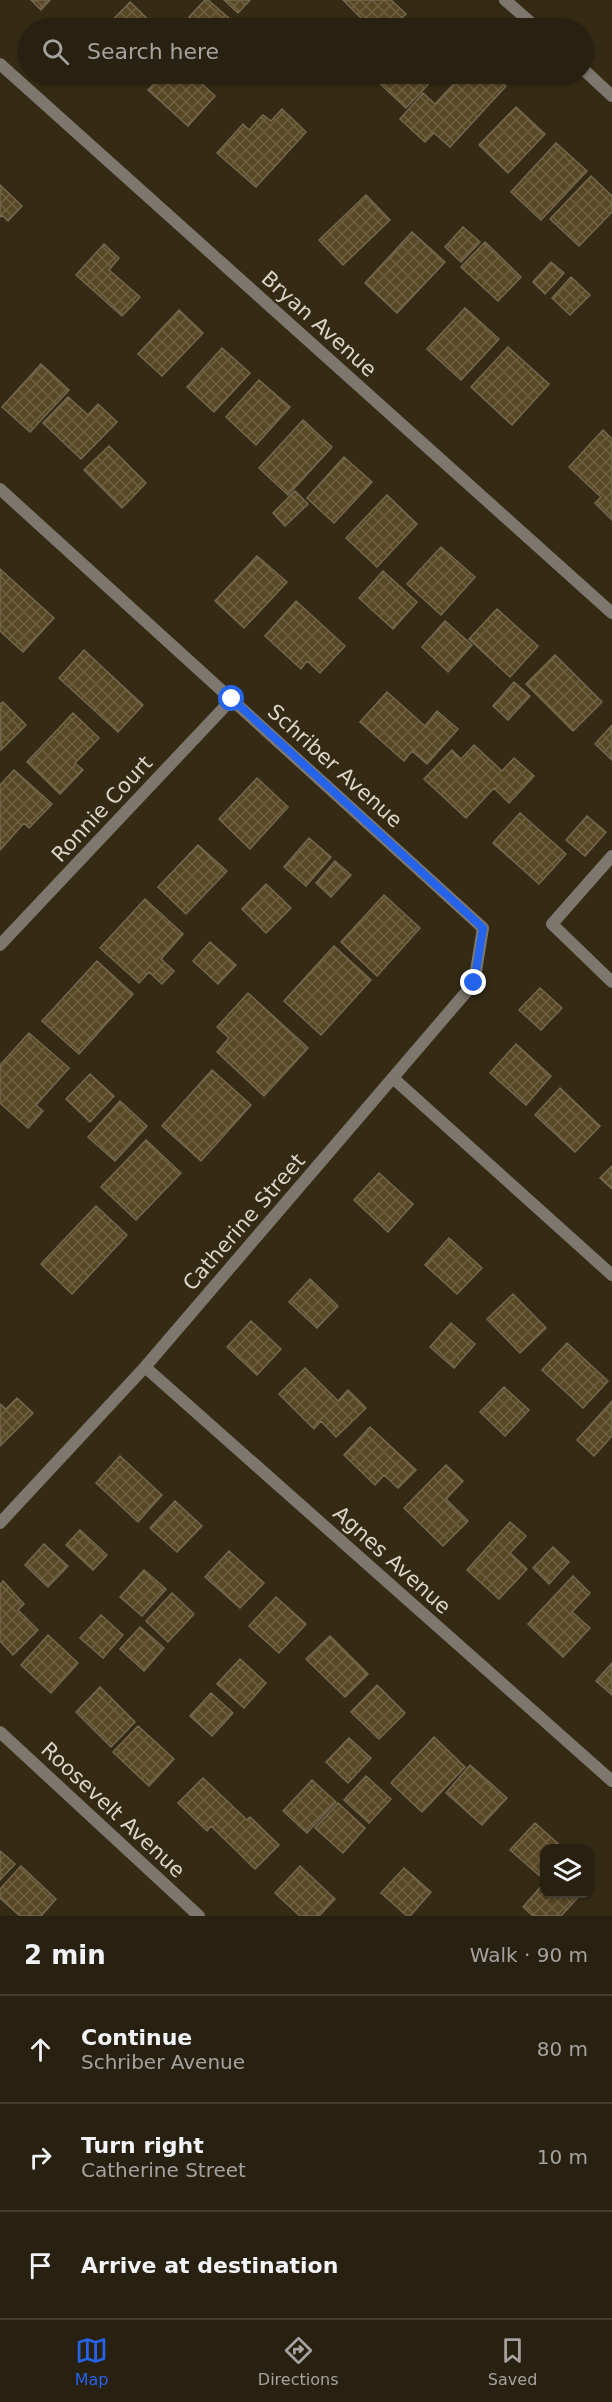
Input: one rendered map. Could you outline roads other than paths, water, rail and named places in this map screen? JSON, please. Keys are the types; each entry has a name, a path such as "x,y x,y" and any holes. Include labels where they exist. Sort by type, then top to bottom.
{"street":[{"path":"505,0 526,18"},
{"name":"Bryan Avenue","path":"0,64 18,80"},
{"path":"594,79 612,96"},
{"name":"Bryan Avenue","path":"22,84 612,613"},
{"name":"Schriber Avenue","path":"0,489 483,928"},
{"name":"Ronnie Court","path":"0,945 232,699"},
{"path":"612,856 552,924 612,982"},
{"name":"Catherine Street","path":"0,1523 145,1367 474,983 483,928"},
{"path":"393,1078 612,1275"},
{"name":"Agnes Avenue","path":"145,1367 612,1781"},
{"name":"Roosevelt Avenue","path":"0,1732 199,1916"}]}
